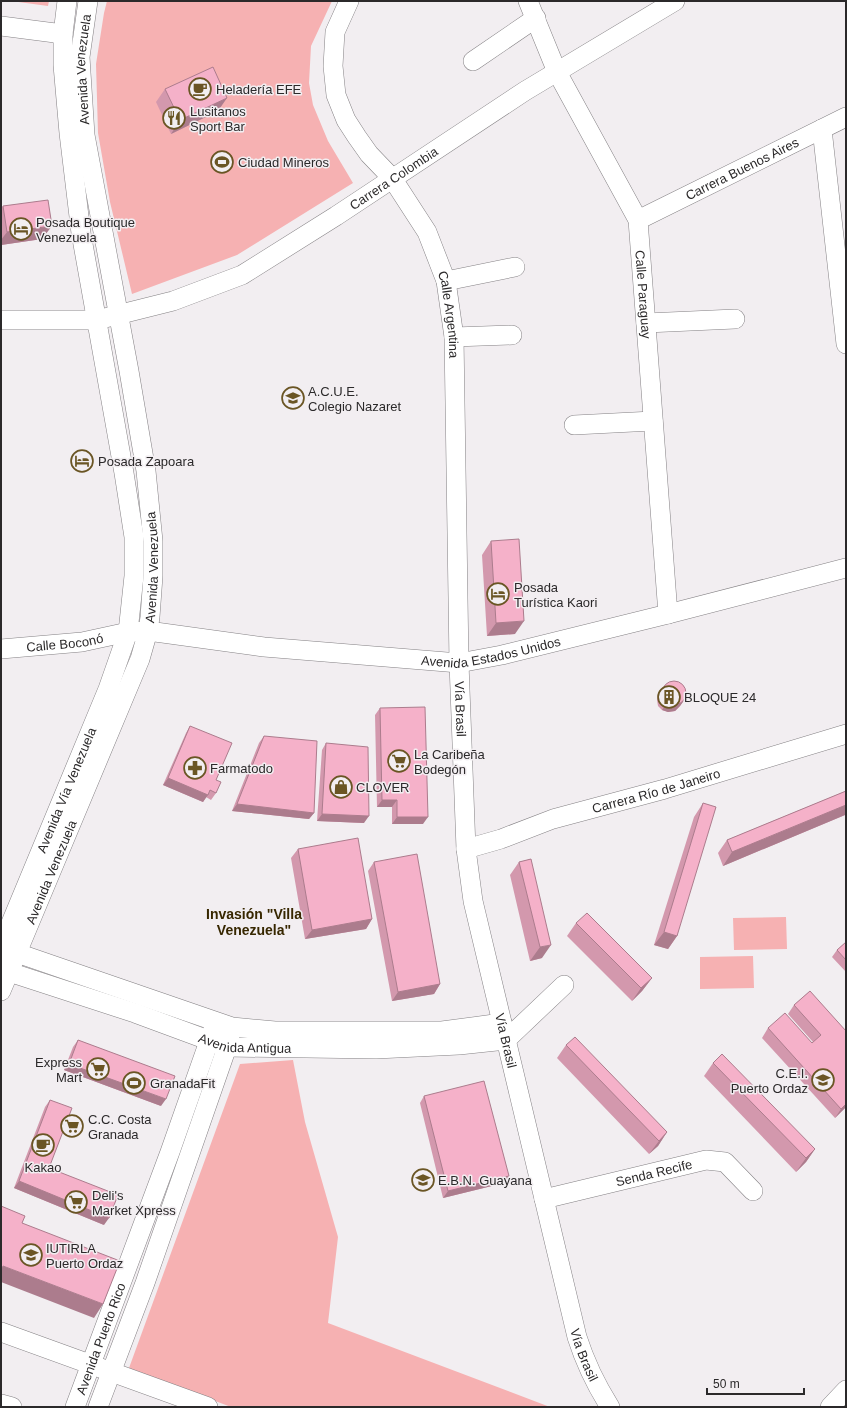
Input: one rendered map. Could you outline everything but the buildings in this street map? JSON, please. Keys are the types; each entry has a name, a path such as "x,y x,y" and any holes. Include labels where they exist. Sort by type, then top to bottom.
{"street":[{"name":"Avenida Venezuela","path":"67,1 63,34 63,65 69,133 81,233 134,537 134,576 128,632"},
{"name":"Avenida Venezuela","path":"1,991 6,957 140,659 148,631 153,576 152,533 146,471 84,135 80,57 88,1"},
{"name":"Calle Argentina","path":"348,1 335,32 333,66 336,95 346,120 357,137 369,154 392,178 427,232 446,281 454,337 459,663"},
{"name":"Carrera Colombia","path":"1,320 97,320 173,301 242,275 526,91 675,1"},
{"path":"474,61 532,9"},
{"name":"Calle Paraguay","path":"532,9 557,72 638,220 668,614"},
{"path":"1,26 63,34"},
{"name":"Carrera Buenos Aires","path":"638,220 846,117"},
{"path":"822,128 846,344"},
{"path":"446,281 515,267"},
{"path":"646,323 734,319"},
{"path":"454,337 512,335"},
{"path":"574,425 653,421"},
{"name":"Avenida Estados Unidos","path":"128,632 148,631 264,646 459,663 502,655 846,568"},
{"name":"Calle Boconó","path":"1,649 82,642 128,632"},
{"name":"Avenida Vía Venezuela","path":"6,957 108,689 128,632"},
{"name":"Vía Brasil","path":"459,663 466,849 473,901 568,1300 585,1360 600,1392 610,1407"},
{"name":"Carrera Río de Janeiro","path":"466,849 501,839 553,819 665,789 846,734"},
{"name":"Avenida Antigua","path":"6,957 223,1025 275,1031 504,1032"},
{"name":"Avenida Antigua","path":"6,957 135,1013 218,1044 376,1049 459,1045 504,1032"},
{"path":"504,1032 564,985"},
{"name":"Avenida Puerto Rico","path":"98,1407 144,1283 223,1025"},
{"name":"Avenida Puerto Rico","path":"75,1407 218,1044"},
{"name":"Senda Recife","path":"544,1199 706,1160 725,1162 753,1191"},
{"path":"1,1332 208,1407"},
{"path":"830,1407 846,1390"},
{"path":"1,1404 12,1407"}],"shaded area":[{"path":"11,1 49,1 48,6"},
{"name":"Ciudad Mineros","path":"107,1 332,1 311,46 309,83 313,105 328,141 353,183 237,255 132,294 110,202 98,133 96,64"},
{"path":"786,917 787,949 734,950 733,918"},
{"path":"753,956 754,988 700,989 700,957"},
{"path":"293,1060 305,1122 338,1237 328,1323 550,1407 231,1407 129,1368 240,1064"}],"place":[{"name":"Heladería EFE","path":"200,89"},
{"name":"Lusitanos Sport Bar","path":"174,118"},
{"name":"Ciudad Mineros","path":"222,162"},
{"name":"Posada Boutique Venezuela","path":"21,229"},
{"name":"A.C.U.E. Colegio Nazaret","path":"293,398"},
{"name":"Posada Zapoara","path":"82,461"},
{"name":"Posada Turística Kaori","path":"498,594"},
{"name":"BLOQUE 24","path":"669,697"},
{"name":"La Caribeña Bodegón","path":"399,761"},
{"name":"Farmatodo","path":"195,768"},
{"name":"CLOVER","path":"341,787"},
{"name":"Express Mart","path":"98,1069"},
{"name":"C.E.I. Puerto Ordaz","path":"823,1080"},
{"name":"GranadaFit","path":"134,1083"},
{"name":"C.C. Costa Granada","path":"72,1126"},
{"name":"Kakao","path":"43,1145"},
{"name":"E.B.N. Guayana","path":"423,1180"},
{"name":"Deli's Market Xpress","path":"76,1202"},
{"name":"IUTIRLA Puerto Ordaz","path":"31,1255"}],"district":[{"name":"Invasión \"Villa Venezuela\"","path":"254,922"}]}
